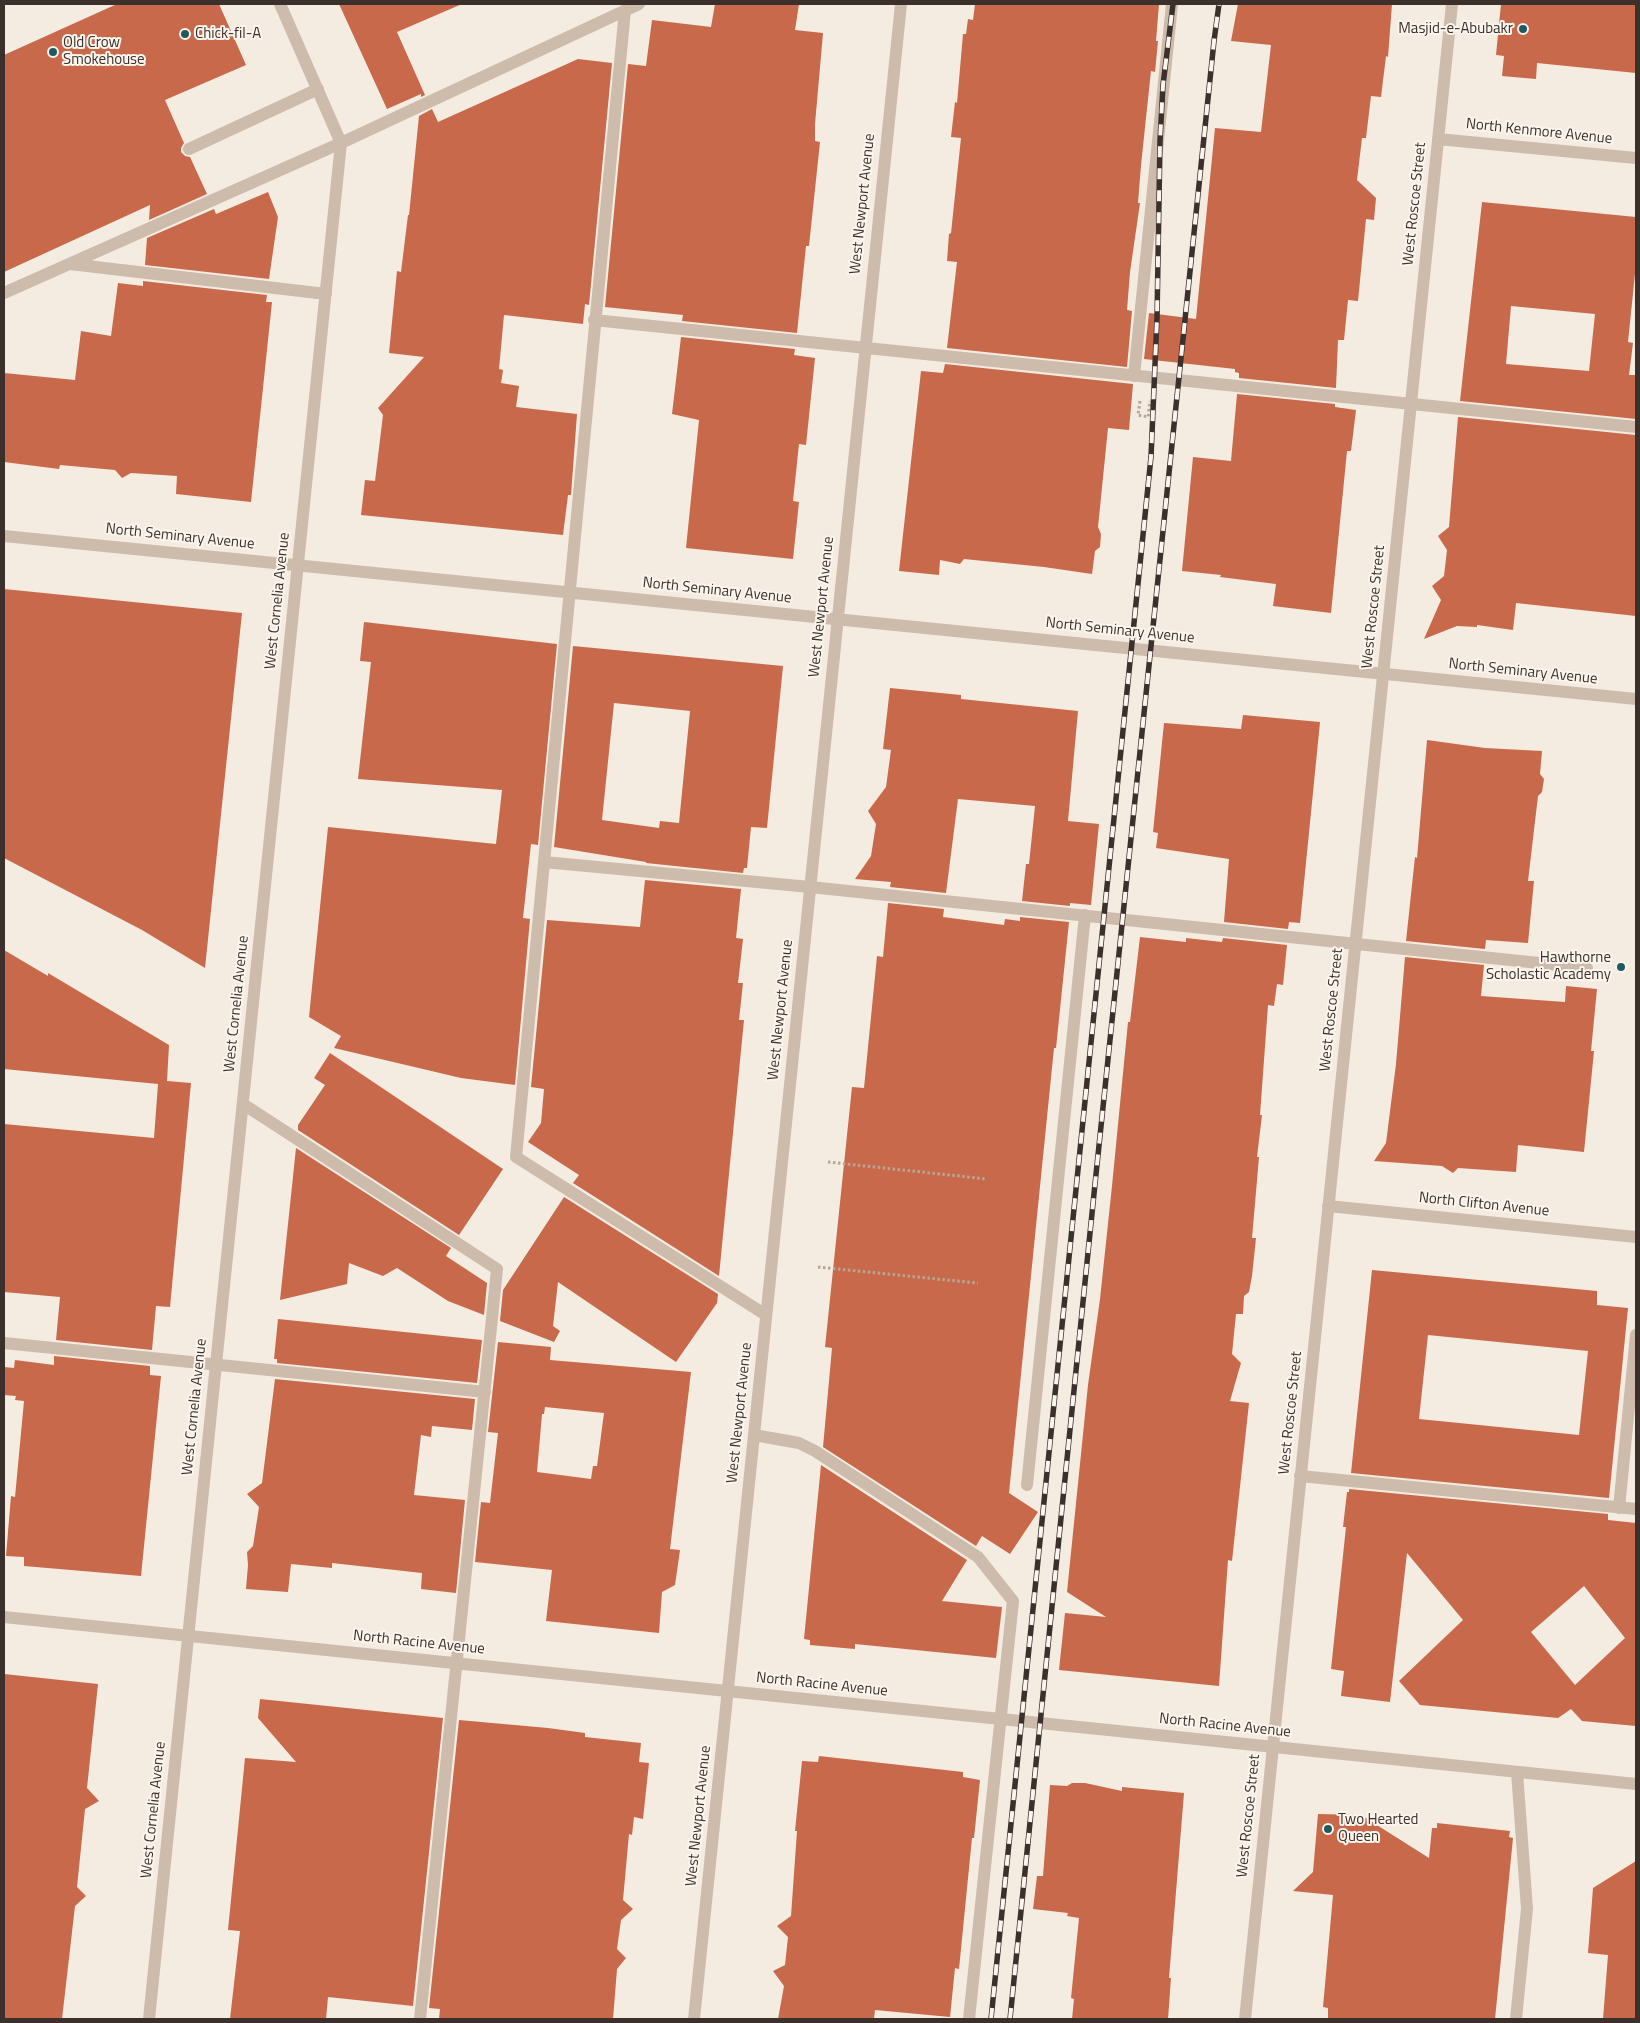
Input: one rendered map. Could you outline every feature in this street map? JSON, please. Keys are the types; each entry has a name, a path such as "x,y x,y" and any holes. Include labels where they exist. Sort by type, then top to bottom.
{"street":[{"name":"West Cornelia Avenue","path":"149,2019 341,143 280,4"},
{"path":"4,294 341,143 639,4"},
{"name":"West Newport Avenue","path":"694,2019 900,4"},
{"path":"1134,376 1172,4"},
{"name":"West Roscoe Street","path":"1245,2019 1452,4"},
{"path":"625,10 594,320 516,1156 766,1314"},
{"path":"189,149 318,89"},
{"name":"North Kenmore Avenue","path":"1438,138 1636,158"},
{"path":"70,264 326,294"},
{"path":"594,320 1636,427"},
{"name":"North Seminary Avenue","path":"4,536 1636,699"},
{"path":"544,862 810,887 1587,968"},
{"path":"1027,1485 1085,915"},
{"path":"243,1104 497,1269 420,2019"},
{"name":"North Clifton Avenue","path":"1328,1206 1636,1236"},
{"path":"1619,1508 1636,1335"},
{"path":"4,1343 485,1392"},
{"path":"754,1435 799,1443 815,1451 978,1557 1013,1601 969,2019"},
{"path":"1300,1476 1636,1509"},
{"name":"North Racine Avenue","path":"4,1617 1636,1784"},
{"path":"1516,2019 1527,1909 1517,1772"}],"path":[{"path":"828,1162 987,1179"},
{"path":"818,1267 978,1283"}],"building":[{"path":"117,4 219,4 246,65 165,100 184,143 181,152 185,156 190,157 207,194 149,220 150,205 4,272 4,55"},
{"path":"339,4 462,4 397,32 425,95 421,97 421,94 387,109"},
{"path":"715,4 799,4 795,30 823,33 815,124 815,141 820,142 809,246 806,246 797,333 682,321 683,315 605,307 628,64 646,66 652,20 711,27"},
{"path":"975,4 1159,4 1155,72 1151,71 1141,165 1138,203 1140,203 1130,272 1127,310 1132,311 1127,367 947,348 957,262 947,261 961,138 951,137 955,102 957,103 963,34 966,34 968,19 973,20"},
{"path":"1238,4 1392,4 1388,57 1386,56 1381,97 1371,96 1366,138 1362,138 1357,180 1376,198 1374,220 1366,219 1358,301 1348,300 1344,340 1338,340 1336,388 1239,378 1239,373 1235,372 1235,369 1144,359 1149,313 1196,319 1215,128 1261,132 1271,45 1231,41"},
{"path":"1501,4 1636,4 1636,73 1537,63 1536,79 1502,76 1504,56 1496,55"},
{"path":"578,59 612,63 589,305 585,304 583,324 504,315 499,369 503,370 501,383 519,386 516,407 577,414 571,495 568,495 563,535 361,515 365,480 375,481 383,415 378,408 424,357 389,353 397,271 401,272 409,215 419,116 432,109 438,122"},
{"path":"268,192 278,217 269,279 145,265 147,238 214,209 216,214"},
{"path":"1482,202 1636,217 1636,264 1628,342 1633,343 1629,375 1636,375 1636,419 1460,401","holes":["1511,306 1595,314 1589,371 1506,364"]},
{"path":"143,281 267,295 266,302 272,302 251,502 176,494 177,476 131,473 122,478 115,470 60,465 59,469 4,462 4,373 75,380 81,331 111,336 118,283 143,286"},
{"path":"681,337 795,349 794,355 815,358 806,445 799,444 793,501 799,502 793,559 686,548 699,420 672,414"},
{"path":"945,364 1133,384 1129,430 1108,428 1098,527 1101,534 1100,547 1095,551 1092,574 964,559 960,564 940,560 939,575 899,571 921,371 943,373"},
{"path":"1237,394 1335,404 1335,407 1356,410 1351,451 1347,451 1331,613 1273,606 1276,584 1182,571 1193,457 1231,461"},
{"path":"1458,417 1636,435 1636,616 1516,603 1513,630 1477,625 1477,627 1457,626 1424,639 1441,600 1432,586 1444,576 1447,550 1438,536 1449,527"},
{"path":"4,589 242,613 205,968 142,930 4,858"},
{"path":"364,622 557,644 538,845 531,844 523,918 530,919 515,1085 461,1078 334,1048 341,1036 309,1017 328,827 496,844 502,790 358,779 371,662 360,661"},
{"path":"573,646 783,666 767,828 751,827 747,868 744,868 743,873 646,863 554,847","holes":["614,703 690,711 679,823 660,821 659,828 602,820"]},
{"path":"890,688 961,695 961,699 1078,711 1068,821 1099,824 1091,905 1070,903 1070,906 1022,901 1026,864 1029,864 1035,806 958,799 946,893 890,887 891,882 855,879 871,856 876,824 868,811 886,787 891,750 883,749"},
{"path":"1243,715 1320,722 1300,923 1289,922 1288,929 1224,922 1229,859 1156,848 1158,833 1153,832 1164,723 1241,729"},
{"path":"1427,740 1485,748 1542,751 1540,774 1544,779 1542,792 1538,796 1528,881 1534,881 1528,943 1486,940 1485,949 1406,941 1415,857 1417,858"},
{"path":"645,880 741,889 736,938 743,939 738,983 743,983 739,1020 744,1020 719,1276 573,1183 579,1175 528,1142 541,1123 544,1089 531,1087 547,920 640,927"},
{"path":"888,903 944,909 943,917 1004,925 1005,919 1020,921 1020,917 1069,922 1056,1048 1054,1048 1009,1493 1038,1512 1010,1554 982,1536 976,1546 823,1447 832,1348 825,1347 852,1087 864,1088 877,956 883,957"},
{"path":"1140,937 1186,942 1186,938 1222,942 1223,938 1287,945 1283,985 1277,984 1274,1006 1268,1005 1260,1115 1262,1115 1257,1157 1259,1157 1252,1238 1256,1238 1249,1292 1244,1296 1243,1314 1236,1314 1232,1354 1241,1363 1230,1401 1249,1403 1232,1561 1228,1560 1219,1686 1059,1670 1065,1613 1106,1617 1067,1592 1088,1385 1100,1299 1128,1022 1130,1022"},
{"path":"4,950 48,976 48,973 169,1045 167,1081 191,1083 170,1307 156,1306 152,1350 56,1340 60,1297 4,1292 4,1124 154,1138 158,1084 4,1069"},
{"path":"1405,957 1484,965 1481,996 1565,1002 1566,986 1597,989 1591,1051 1594,1051 1584,1152 1518,1145 1516,1172 1458,1168 1453,1173 1442,1166 1374,1161 1386,1143 1396,1064"},
{"path":"330,1053 503,1169 459,1235 298,1130 298,1125 325,1085 314,1078"},
{"path":"296,1148 451,1248 446,1256 487,1283 484,1315 448,1301 397,1268 383,1276 349,1263 347,1284 280,1300"},
{"path":"564,1197 718,1294 717,1303 676,1362 558,1282 553,1326 560,1331 554,1342 500,1321 503,1290"},
{"path":"1372,1270 1597,1291 1597,1305 1628,1308 1609,1498 1351,1473","holes":["1428,1335 1588,1351 1579,1435 1419,1419"]},
{"path":"278,1319 482,1340 477,1383 277,1363 277,1359 274,1359"},
{"path":"498,1342 551,1347 550,1360 691,1372 670,1549 680,1550 675,1585 662,1592 659,1633 546,1621 552,1570 475,1562 481,1502 490,1503 498,1433 488,1432","holes":["545,1407 604,1413 597,1466 593,1466 591,1479 537,1472 542,1414 544,1414"]},
{"path":"54,1356 150,1366 150,1375 161,1376 141,1576 24,1566 24,1557 6,1556 11,1496 15,1497 24,1401 15,1400 16,1396 4,1395 4,1367 14,1368 15,1360 54,1365"},
{"path":"275,1379 475,1399 472,1430 432,1426 431,1437 421,1435 414,1495 465,1500 456,1593 421,1589 422,1573 332,1563 332,1568 291,1564 288,1592 246,1589 247,1552 253,1546 259,1507 247,1494 262,1483"},
{"path":"821,1465 967,1560 942,1601 1002,1607 996,1658 855,1644 855,1649 810,1645 810,1640 804,1639"},
{"path":"1349,1489 1608,1514 1608,1520 1636,1523 1636,1726 1582,1721 1571,1709 1558,1718 1420,1705 1399,1681 1463,1620 1407,1553 1390,1702 1341,1696 1344,1671 1331,1669 1346,1527 1343,1527 1347,1492 1349,1492","holes":["1584,1586 1625,1638 1575,1685 1531,1632"]},
{"path":"4,1674 98,1684 87,1788 99,1801 85,1809 77,1887 86,1896 75,1906 62,2019 4,2019"},
{"path":"260,1699 443,1718 413,2006 328,1997 326,2019 230,2019 240,1931 228,1930 245,1758 296,1762 258,1718"},
{"path":"459,1720 548,1728 585,1733 585,1737 641,1743 639,1762 649,1763 643,1819 634,1817 632,1835 629,1834 623,1900 633,1909 621,1920 617,1949 626,1958 617,1969 613,2019 439,2019 440,2009 429,2008"},
{"path":"819,1756 963,1772 963,1777 980,1780 974,1838 972,1838 959,1969 955,1968 950,2017 875,2010 874,2019 778,2019 784,1986 773,1971 785,1965 788,1937 777,1926 791,1916 797,1831 795,1831 802,1761 818,1762"},
{"path":"1072,1783 1085,1783 1122,1791 1122,1787 1184,1793 1169,1978 1171,1978 1168,2019 1072,2019 1074,1999 1071,1998 1079,1918 1067,1916 1068,1913 1033,1909 1037,1876 1043,1876 1050,1785 1067,1786"},
{"path":"1318,1814 1361,1815 1429,1858 1432,1828 1437,1828 1437,1823 1510,1831 1509,1837 1513,1838 1495,2019 1328,2019 1328,2008 1323,2007 1333,1895 1293,1891 1313,1872"},
{"path":"1636,1861 1636,2019 1603,2019 1608,1955 1588,1953 1593,1888"}],"railway":[{"path":"991,2019 1151,457 1157,318 1160,141 1163,85 1173,4"},
{"path":"1010,2019 1095,1184 1219,4"}],"place":[{"name":"Masjid-e-Abubakr","path":"1523,29"},
{"name":"Chick-fil-A","path":"185,34"},
{"name":"Old Crow Smokehouse","path":"53,52"},
{"name":"Hawthorne Scholastic Academy","path":"1621,967"},
{"name":"Two Hearted Queen","path":"1328,1829"}]}
